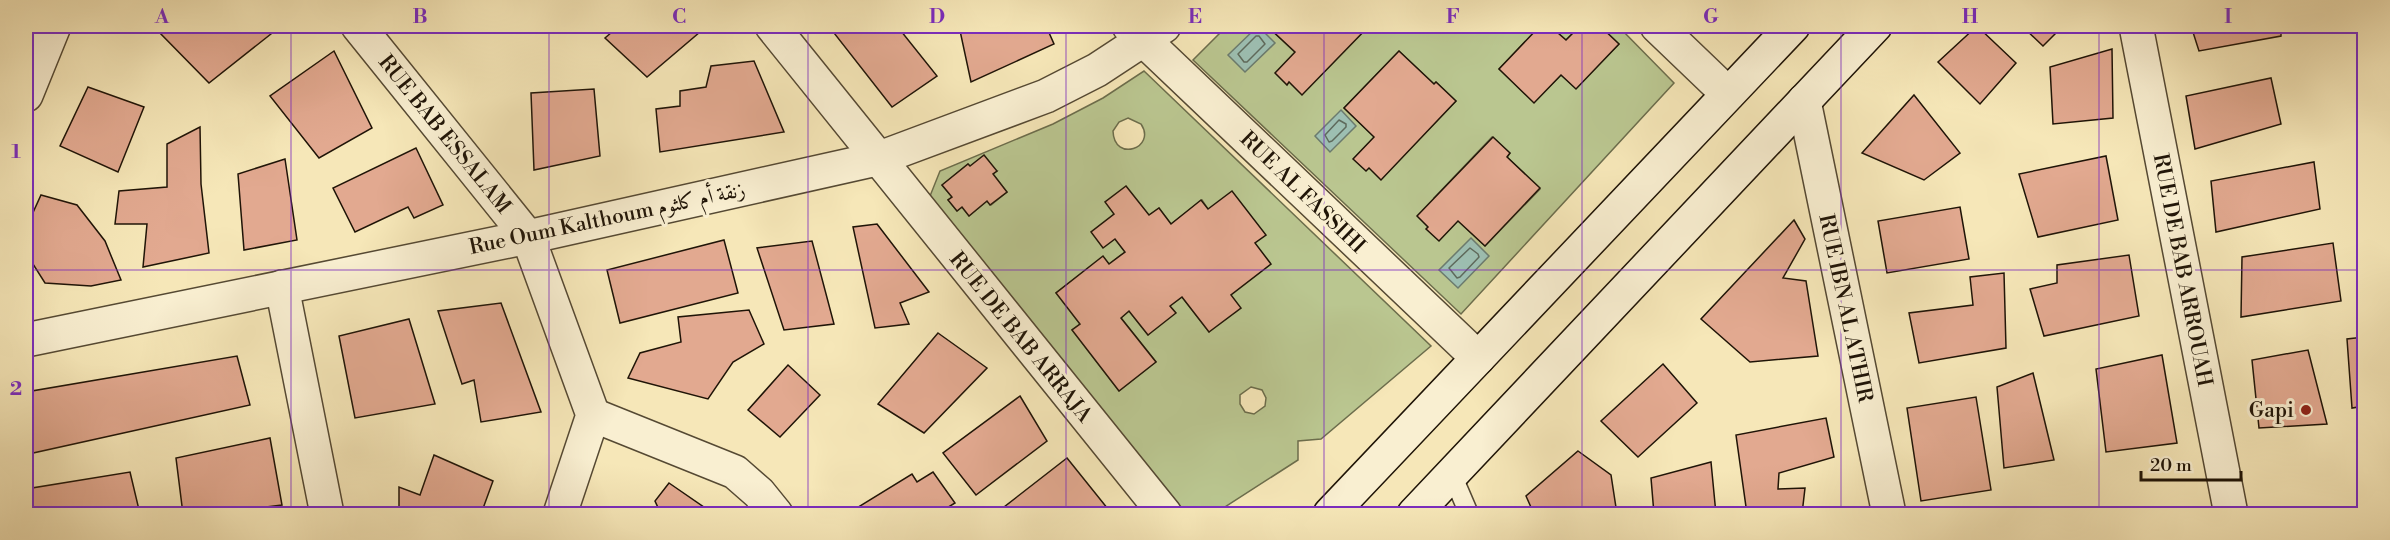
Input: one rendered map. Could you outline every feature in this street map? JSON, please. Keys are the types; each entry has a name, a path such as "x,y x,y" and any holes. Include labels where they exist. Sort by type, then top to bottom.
{"street":[{"path":"26,95 54,26"},
{"name":"RUE BAB ESSALAM","path":"358,26 528,237 593,414"},
{"name":"RUE DE BAB ARRAJA","path":"772,26 1165,514"},
{"path":"1657,26 1728,94"},
{"path":"1330,514 1793,26"},
{"path":"1414,514 1451,472 1875,26"},
{"name":"RUE DE BAB ARROUAH","path":"2136,26 2231,514"},
{"name":"Rue Oum Kalthoum زنقة أم كلثوم","path":"26,340 528,237 877,159 1046,96 1098,70 1145,31"},
{"name":"RUE AL FASSIHI","path":"1145,31 1478,358"},
{"name":"RUE IBN AL ATHIR","path":"1804,101 1889,514"},
{"path":"282,287 327,514"},
{"path":"560,514 593,414 735,472 759,493 776,514"}],"lane":[{"path":"1451,472 1469,514"}],"green space":[{"path":"1227,26 1267,26 1320,76 1369,26 1540,26 1499,69 1534,102 1561,75 1576,88 1619,44 1600,26 1618,26 1674,83 1461,314 1193,60","holes":["1399,51 1456,101 1399,160 1344,108","1492,137 1510,153 1507,157 1540,189 1485,246 1434,198"]},
{"path":"1550,26 1580,26 1566,40"},
{"path":"1144,71 1431,346 1321,439 1298,441 1298,460 1214,514 1186,514 930,196 940,171 1053,124 1103,98","holes":["1128,118 1141,124 1144,140 1133,149 1120,147 1115,141 1113,131 1119,122","968,164 997,171 993,174 1007,192 991,205 987,201 969,216 962,207 957,211 948,200 952,197 942,185","1202,200 1208,209 1231,295 1209,332 1182,297 1170,306 1148,335 1129,311 1121,318 1156,362 1119,391 1072,330 1080,324 1056,293 1103,257 1109,264 1125,252 1115,239 1114,214 1149,215 1159,208 1171,224","1251,387 1262,390 1266,398 1265,406 1254,414 1245,412 1240,404 1240,395"]}],"water":[{"path":"1258,26 1275,43 1245,72 1228,55"},
{"path":"1341,110 1356,126 1330,152 1315,136"},
{"path":"1471,238 1489,256 1458,288 1439,270"}],"building":[{"path":"164,26 281,26 209,83 158,31"},
{"path":"619,26 707,26 647,77 605,38"},
{"path":"843,26 897,26 937,76 892,107 834,33"},
{"path":"959,26 1046,26 1054,44 971,82"},
{"path":"1267,26 1369,26 1302,95 1289,82 1287,85 1275,73 1295,52"},
{"path":"1540,26 1550,26 1566,40 1580,26 1600,26 1619,44 1576,89 1561,75 1534,103 1499,69"},
{"path":"1977,26 2016,63 1980,104 1938,62"},
{"path":"2022,26 2063,26 2043,46"},
{"path":"2191,26 2281,26 2281,36 2199,51"},
{"path":"2112,49 2113,118 2053,124 2050,67"},
{"path":"334,51 372,128 319,158 270,96"},
{"path":"1399,51 1456,101 1381,180 1369,168 1366,171 1353,159 1374,137 1344,108"},
{"path":"754,61 784,132 660,152 656,109 680,106 680,91 706,87 711,66"},
{"path":"2271,78 2281,124 2195,149 2186,96"},
{"path":"88,87 144,107 118,172 60,146"},
{"path":"594,89 600,156 534,170 531,93"},
{"path":"1914,95 1960,153 1924,180 1862,153"},
{"path":"200,127 201,184 209,253 143,267 147,224 115,224 119,191 167,187 167,144"},
{"path":"1493,137 1510,153 1507,157 1540,188 1485,246 1458,221 1439,241 1426,229 1428,227 1417,216"},
{"path":"416,148 443,205 414,218 408,207 355,232 333,188"},
{"path":"984,155 997,171 993,174 1007,192 990,205 987,201 969,216 962,207 957,211 948,200 952,197 942,185 968,164 970,166"},
{"path":"2106,156 2118,220 2038,237 2019,174"},
{"path":"285,159 297,240 244,250 238,174"},
{"path":"2314,162 2320,209 2216,232 2211,181"},
{"path":"1126,186 1149,215 1159,208 1171,224 1201,200 1208,209 1232,191 1266,235 1255,243 1271,264 1231,295 1241,308 1209,332 1182,297 1170,306 1176,313 1148,335 1129,311 1121,318 1156,362 1119,391 1072,330 1080,324 1056,293 1103,256 1109,264 1125,252 1115,239 1103,248 1091,232 1114,214 1105,202"},
{"path":"41,195 77,205 105,241 121,280 91,286 45,283 26,253 26,228"},
{"path":"1960,207 1969,259 1887,273 1878,221"},
{"path":"1794,220 1805,239 1783,278 1806,281 1818,356 1750,362 1701,319"},
{"path":"877,224 929,292 900,303 909,324 875,328 853,227"},
{"path":"724,240 738,293 620,323 607,270"},
{"path":"812,241 834,324 784,330 757,248"},
{"path":"2333,243 2341,301 2241,317 2242,257"},
{"path":"2129,255 2139,316 2044,336 2030,289 2057,283 2057,265"},
{"path":"2004,273 2006,348 1919,363 1909,313 1973,305 1970,277"},
{"path":"501,303 541,412 481,422 474,380 462,384 438,311"},
{"path":"749,310 764,344 733,362 708,399 628,378 640,353 681,342 678,317"},
{"path":"409,319 435,404 355,418 339,336"},
{"path":"938,333 987,368 924,433 878,404"},
{"path":"2364,337 2364,406 2352,408 2347,339"},
{"path":"2308,350 2327,424 2259,428 2252,360"},
{"path":"2162,355 2177,443 2106,452 2096,369"},
{"path":"237,356 250,405 33,453 32,391"},
{"path":"1663,364 1697,403 1638,457 1601,421"},
{"path":"788,365 820,395 780,437 748,410"},
{"path":"2033,373 2054,460 2004,468 1997,387"},
{"path":"1020,396 1047,441 976,495 943,453"},
{"path":"1976,397 1991,490 1921,501 1907,408"},
{"path":"1826,418 1834,457 1779,473 1778,489 1805,488 1802,514 1747,514 1736,435"},
{"path":"270,438 282,505 212,514 183,514 176,458"},
{"path":"1578,451 1611,475 1617,514 1534,514 1526,496"},
{"path":"434,455 493,481 481,514 399,514 399,487 420,495"},
{"path":"1067,458 1112,514 995,514"},
{"path":"1711,462 1716,514 1654,514 1651,478"},
{"path":"130,472 140,514 26,514 26,489"},
{"path":"933,472 955,503 937,514 847,514 912,474 917,482"},
{"path":"669,483 714,514 661,514 655,501"},
{"path":"1508,508 1512,514 1495,514"}],"place":[{"name":"Gapi","path":"2306,410"}]}
